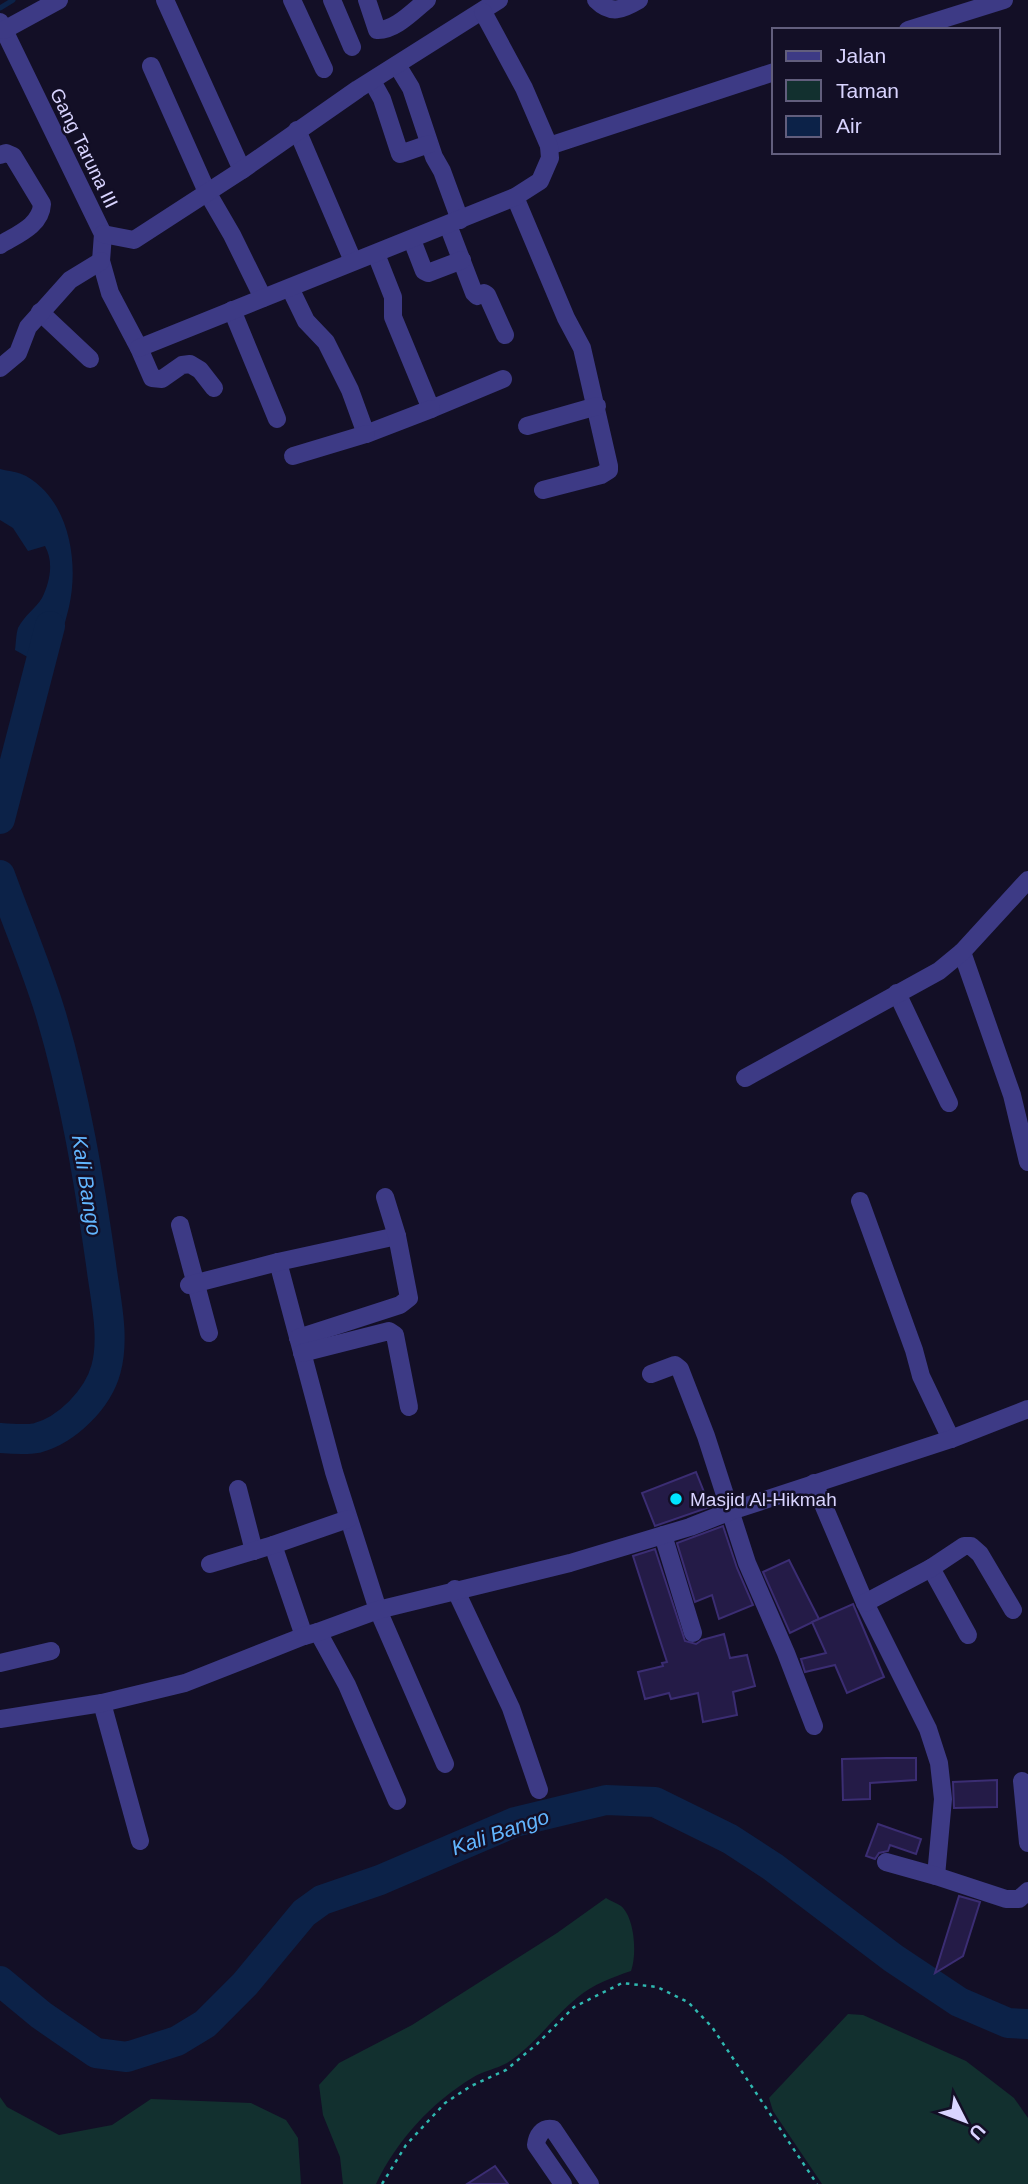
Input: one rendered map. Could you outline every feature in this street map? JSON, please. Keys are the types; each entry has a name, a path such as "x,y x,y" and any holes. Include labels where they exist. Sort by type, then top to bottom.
{"street":[{"path":"2,26 59,0"},
{"path":"165,0 242,170"},
{"path":"292,0 324,69"},
{"path":"332,0 352,47"},
{"path":"367,0 377,30 384,31 427,0"},
{"path":"103,234 134,240 499,0"},
{"path":"596,0 606,9 623,10 639,0"},
{"path":"914,28 1004,0"},
{"path":"139,348 353,261 412,240 515,197 540,181 550,158 549,146 519,76 483,12"},
{"name":"Gang Taruna III","path":"2,26 103,234 101,261 110,293 152,378 162,379 182,365 190,364 200,370 214,388"},
{"path":"397,65 411,88 429,144 442,171 462,260 474,293 477,296 484,293 487,295 505,335"},
{"path":"151,66 207,192 232,234 263,298"},
{"path":"549,146 772,73"},
{"path":"372,81 382,99 400,154 429,144"},
{"path":"297,131 353,261"},
{"path":"0,155 6,153 13,156 42,204 36,223 0,245"},
{"path":"515,197 566,318 582,348 597,406 609,470 601,475 543,490"},
{"path":"412,240 424,271 428,273 462,260"},
{"path":"376,254 393,297 394,317 431,409"},
{"path":"0,368 18,353 28,327 70,280 101,261"},
{"path":"290,288 306,321 326,342 350,390 366,433"},
{"path":"232,310 277,419"},
{"path":"40,312 90,359"},
{"path":"293,456 366,433 503,379"},
{"path":"527,426 597,406"},
{"path":"746,1078 939,971 962,953 1028,880"},
{"path":"962,953 1012,1095 1028,1162"},
{"path":"897,993 949,1103"},
{"path":"300,1345 407,1300 409,1294 397,1236 385,1197"},
{"path":"860,1201 914,1350 920,1376 951,1439"},
{"path":"180,1225 193,1284 209,1333"},
{"path":"193,1284 397,1236"},
{"path":"278,1262 348,1519 378,1610 445,1764"},
{"path":"300,1345 392,1332 395,1335 409,1407"},
{"path":"651,1374 675,1365 680,1369 747,1563 814,1726"},
{"path":"0,1718 102,1703 185,1683 378,1610 570,1563 663,1535 951,1439 1028,1409"},
{"path":"814,1483 865,1603 928,1729 939,1763 943,1799 936,1876"},
{"path":"237,1489 254,1551"},
{"path":"210,1564 348,1519"},
{"path":"663,1535 693,1633"},
{"path":"273,1545 311,1634 347,1685 397,1801"},
{"path":"865,1603 931,1568 964,1546 971,1546 980,1554 1013,1610"},
{"path":"931,1568 968,1635"},
{"path":"455,1590 518,1723 539,1790"},
{"path":"0,1663 51,1651"},
{"path":"102,1703 140,1841"},
{"path":"1022,1781 1028,1843"},
{"path":"886,1862 1006,1899 1019,1899 1028,1891"},
{"path":"562,2184 536,2145 540,2134 546,2129 553,2129 590,2184"}],"path":[{"path":"382,2184 406,2145 445,2104 471,2086 506,2070 574,2007 622,1983 657,1987 688,2002 712,2027 817,2184"}],"green space":[{"path":"606,1898 621,1906 629,1919 634,1947 631,1971 584,1993 517,2056 472,2078 443,2099 405,2138 376,2184 343,2184 340,2157 323,2115 319,2085 339,2063 412,2025 557,1933"},
{"path":"848,2014 863,2015 966,2061 1014,2098 1028,2118 1028,2184 822,2184 773,2111 769,2098"},
{"path":"0,2097 7,2107 59,2135 112,2125 151,2099 251,2103 286,2120 298,2138 301,2184 0,2184"}],"water":[{"path":"0,469 23,475 41,487 53,501 68,534 73,571 72,590 51,670 15,650 18,628 42,598 49,579 50,565 45,546 28,551 13,528 0,520"}],"building":[{"name":"Masjid Al-Hikmah","path":"696,1472 710,1507 655,1526 642,1493"},
{"path":"723,1526 753,1605 719,1619 712,1595 695,1602 677,1543"},
{"path":"655,1549 685,1641 696,1644 724,1634 730,1658 747,1655 755,1686 733,1692 737,1715 703,1722 698,1693 671,1699 669,1693 645,1699 638,1672 663,1666 662,1663 667,1662 633,1556"},
{"path":"789,1560 819,1619 790,1633 763,1572"},
{"path":"853,1604 884,1677 847,1693 835,1665 805,1672 801,1659 826,1653 812,1622"},
{"path":"916,1758 916,1780 870,1783 870,1799 843,1800 842,1759"},
{"path":"997,1780 997,1807 954,1808 953,1782"},
{"path":"878,1824 921,1839 916,1854 890,1845 888,1851 879,1853 875,1859 866,1856"},
{"path":"959,1896 980,1902 963,1956 935,1973"},
{"path":"495,2166 508,2184 467,2184"}],"waterway":[{"path":"0,8 13,0"},
{"name":"Kali Bango","path":"0,819 50,626"},
{"name":"Kali Bango","path":"0,875 33,962 60,1046 92,1201 110,1343 102,1380 89,1402 70,1421 37,1438 0,1438"},
{"name":"Kali Bango","path":"0,1981 41,2015 96,2053 127,2057 177,2041 205,2024 245,1984 304,1913 322,1900 380,1880 515,1822 606,1800 655,1802 730,1839 773,1867 893,1958 959,2002 1008,2023 1028,2024"}],"place":[{"name":"Masjid Al-Hikmah","path":"676,1499"}]}
